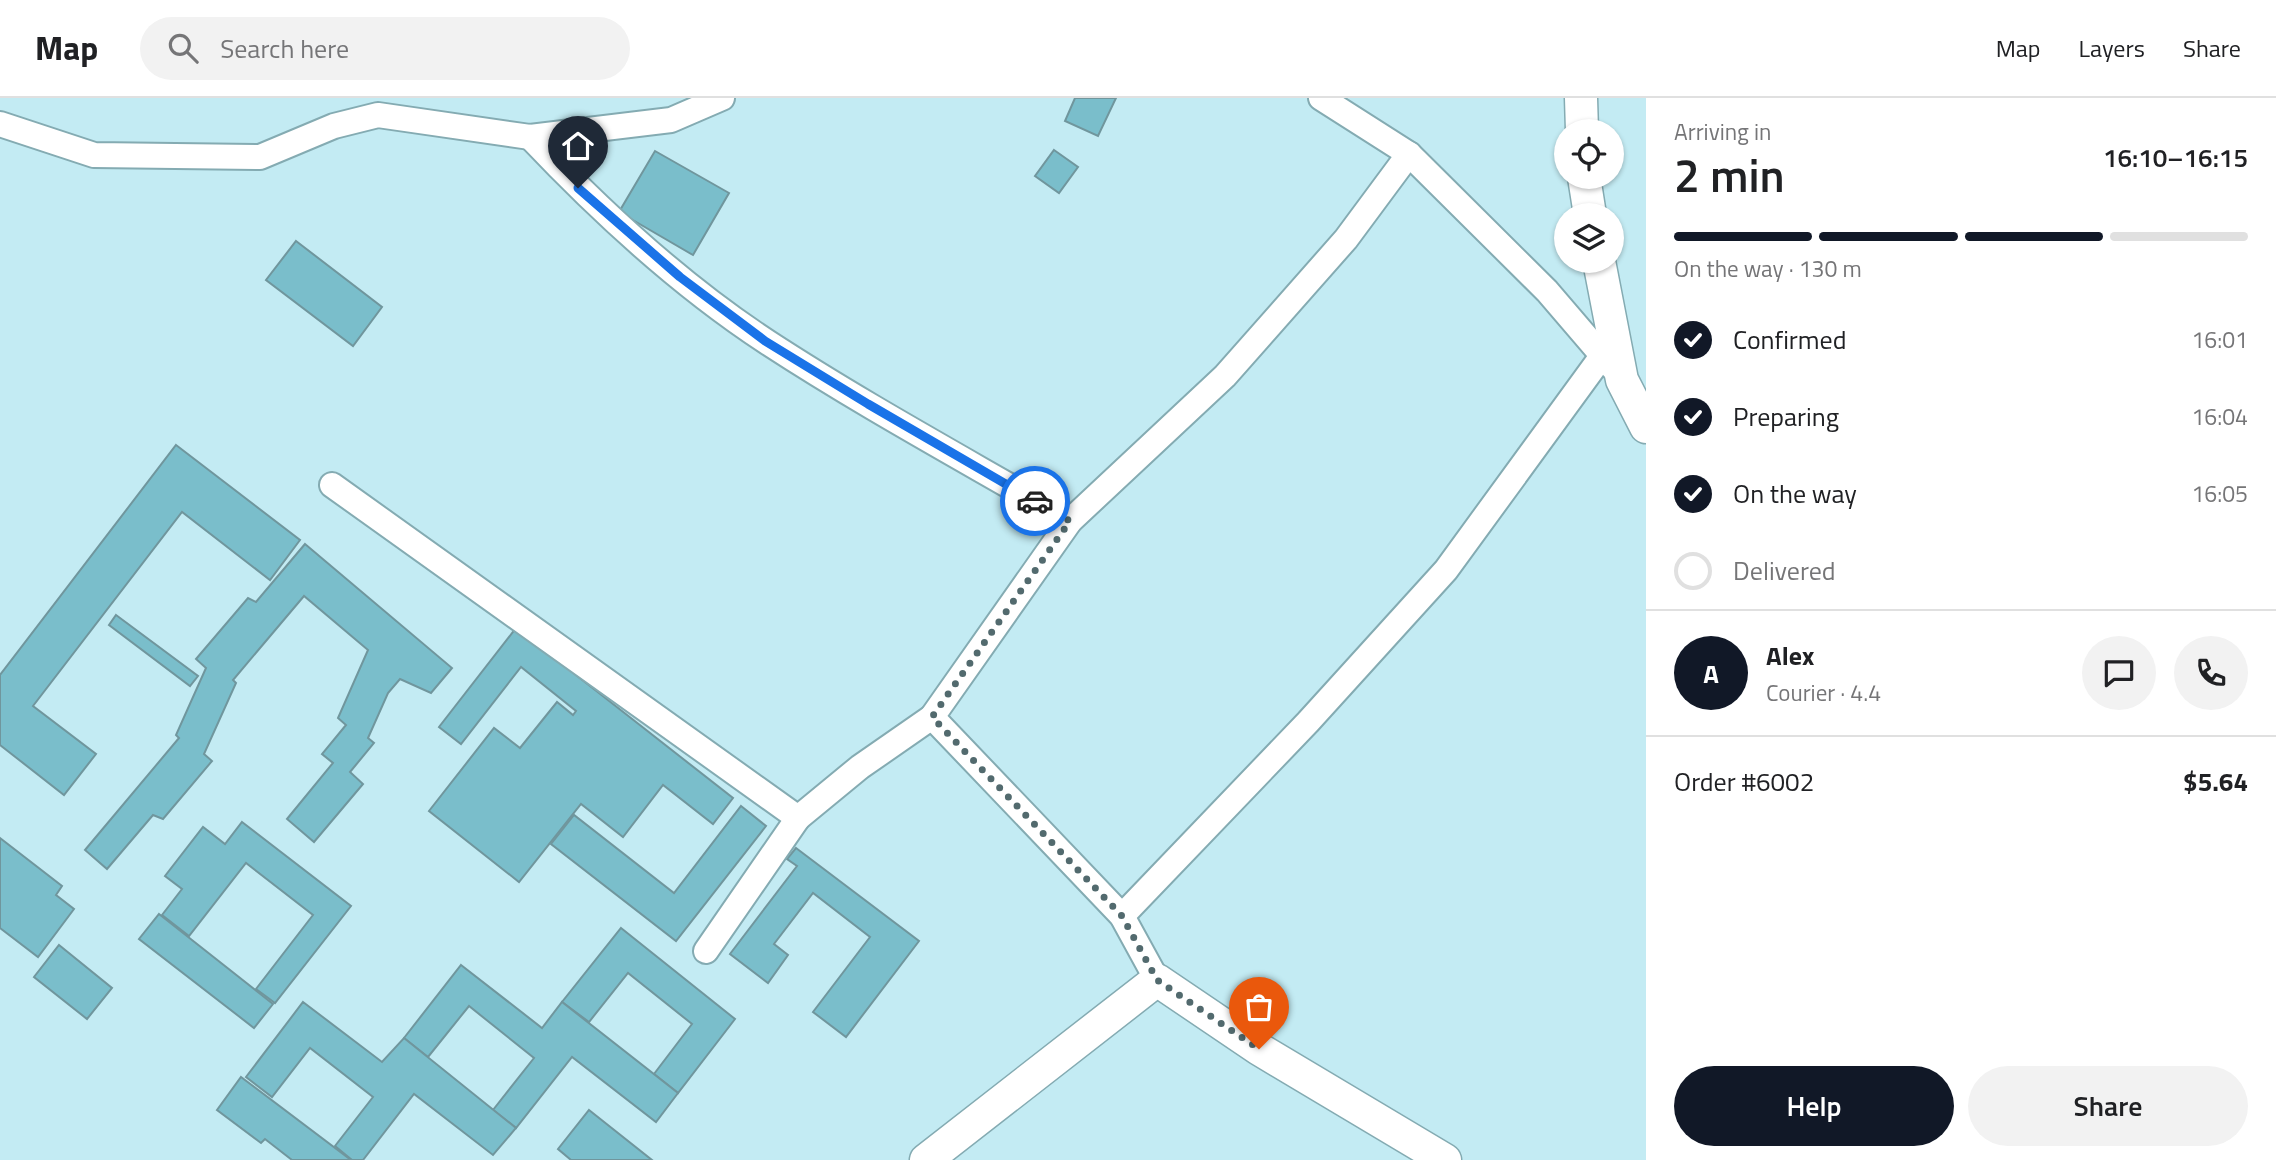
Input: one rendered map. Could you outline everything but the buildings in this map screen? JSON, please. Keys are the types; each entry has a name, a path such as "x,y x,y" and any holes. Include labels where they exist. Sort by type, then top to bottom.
{"street":[{"path":"0,124 94,155 260,157 334,126 379,115 530,137 671,120 722,98"},
{"path":"1321,98 1409,154 1547,291 1622,380 1646,428"},
{"path":"1581,98 1582,119"},
{"path":"530,137 578,188 680,277 765,341 1070,521"},
{"path":"706,951 798,818 860,767 932,717 1070,521 1225,376 1346,239 1409,154"},
{"path":"1601,273 1622,380"},
{"path":"1122,916 1308,722 1446,570 1602,356"},
{"path":"332,485 798,818"},
{"path":"932,717 1122,916 1157,980 1259,1049 1446,1160"},
{"path":"926,1160 1157,980"}],"way so far":[{"path":"1035,501 1070,521 932,717 1122,916 1157,980 1259,1049"}],"route":[{"path":"578,188 680,277 765,341 1035,501"}]}
